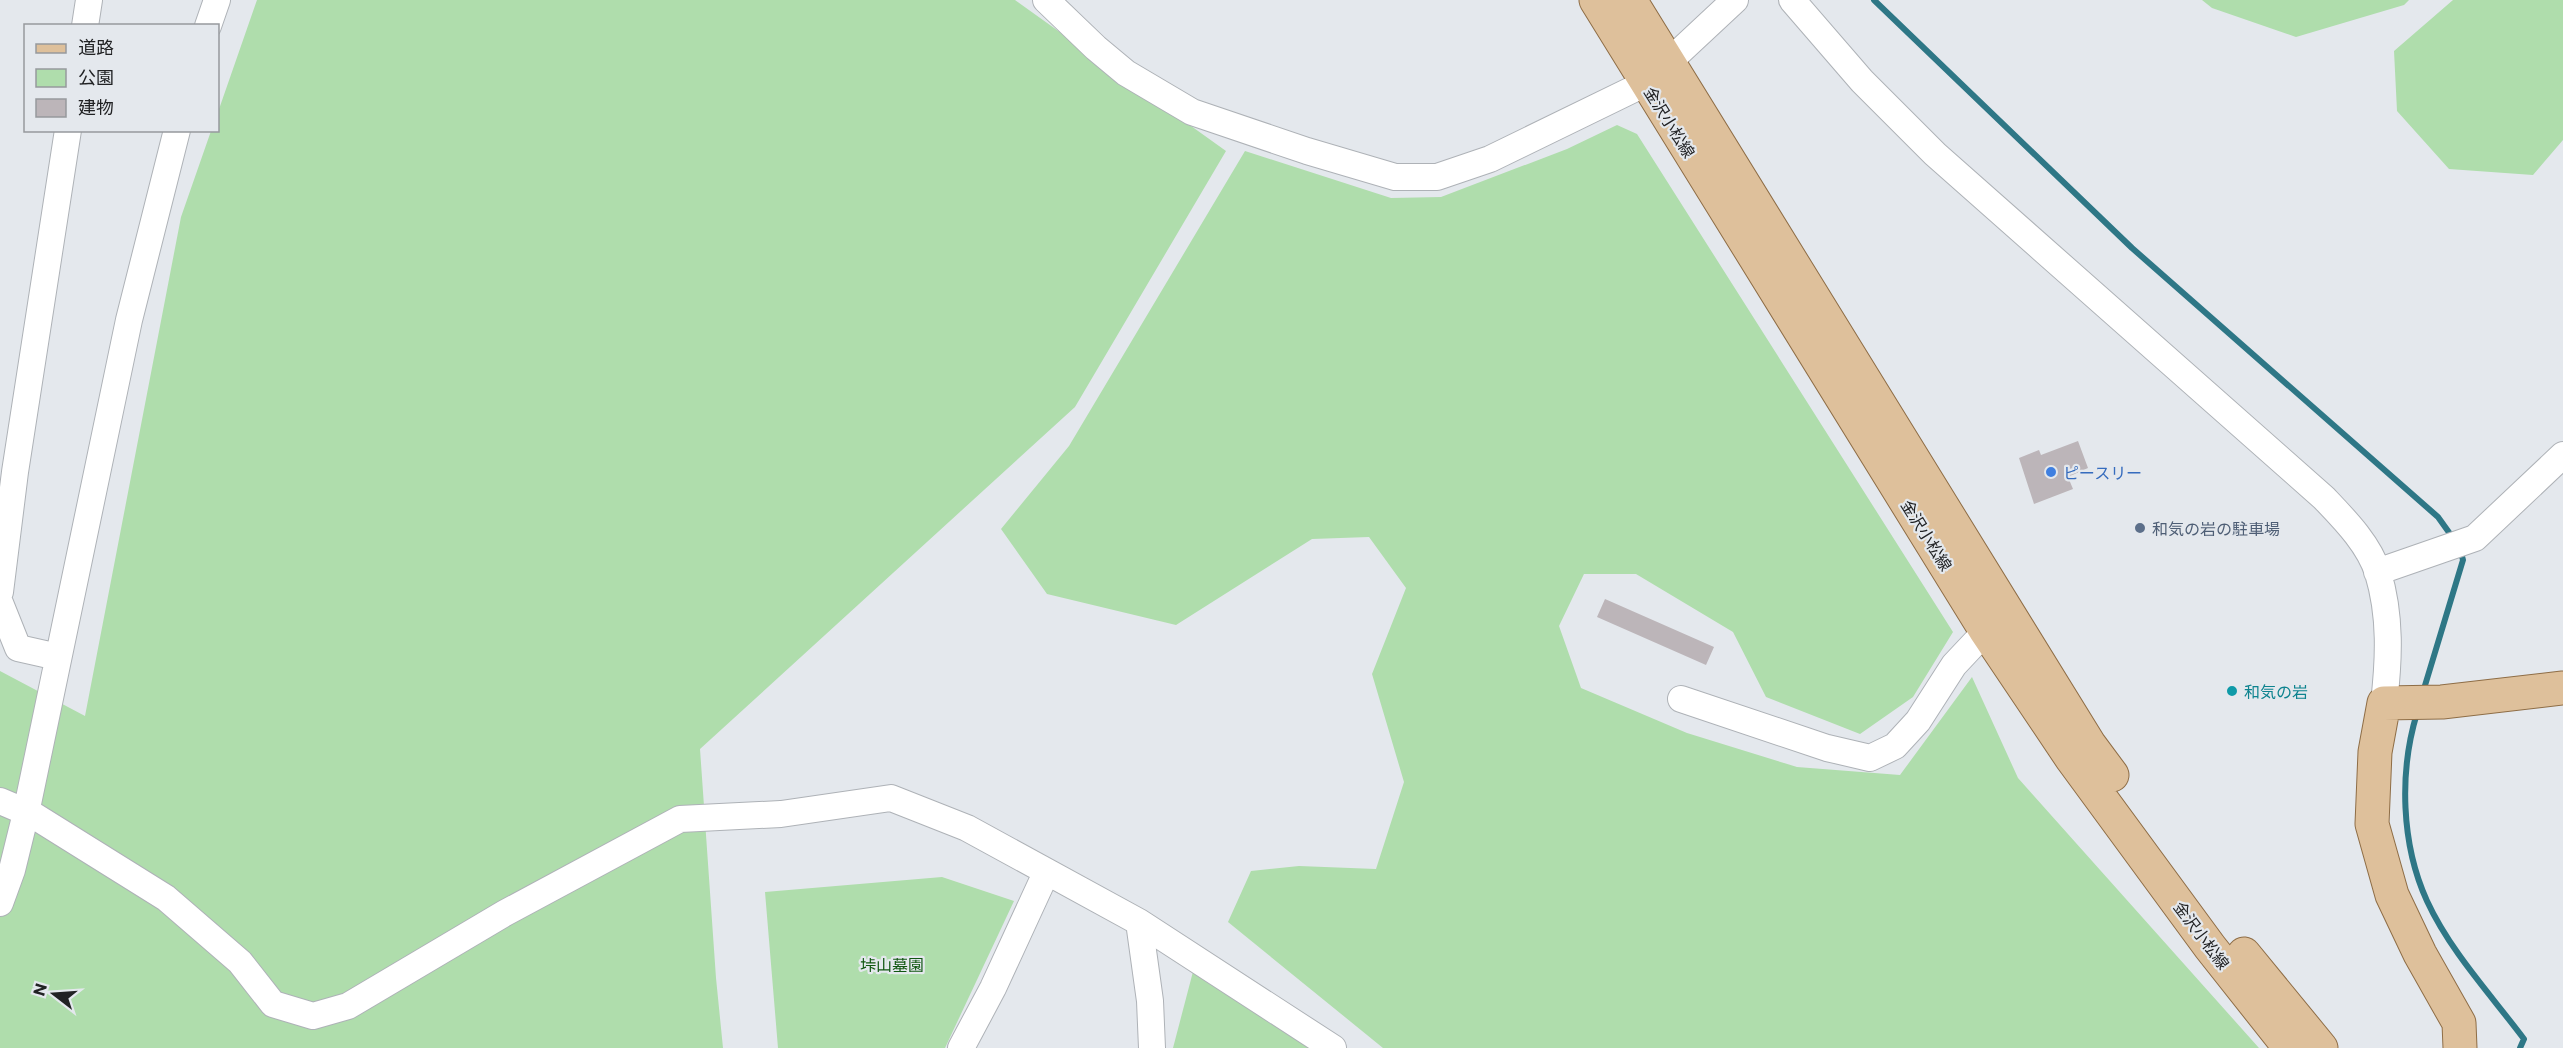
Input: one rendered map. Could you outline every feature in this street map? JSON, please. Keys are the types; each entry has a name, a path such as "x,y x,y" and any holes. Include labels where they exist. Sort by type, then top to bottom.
{"main road":[{"name":"金沢小松線","path":"1596,0 1657,73 2089,744 2227,932 2320,1048"},
{"name":"金沢小松線","path":"1630,0 1657,73 1986,631 2072,759 2210,947 2290,1048"},
{"path":"2460,1048 2459,1023 2420,954 2392,895 2372,824 2374,752 2392,703 2442,702 2563,688"}],"street":[{"path":"85,24 89,0"},
{"path":"209,24 217,0"},
{"path":"1046,0 1126,73 1182,107 1214,121 1286,145 1395,177 1437,177 1490,159 1657,73 1735,0"},
{"path":"1792,0 1862,81 1935,153 2324,498 2361,542 2377,572 2387,620 2392,703"},
{"path":"0,592 8,471 68,132"},
{"path":"0,903 12,870 26,813 129,321 176,132"},
{"path":"2377,572 2475,538 2563,455"},
{"path":"0,603 18,648 58,657"},
{"path":"1681,699 1827,748 1870,758 1894,746 1918,721 1954,665 1986,631"},
{"path":"0,801 33,815 166,898 240,962 273,1004 313,1016 348,1006 505,913 680,819 781,814 891,798 967,828 1139,922 1333,1048"},
{"path":"961,1048 993,988 1046,873"},
{"path":"1139,922 1150,1001 1152,1048"}],"green space":[{"path":"257,0 1015,0 1226,151 1075,407 700,749 723,1048 0,1048 0,671 85,716 181,217 211,132 219,132 219,109"},
{"path":"2202,0 2409,0 2404,5 2296,37 2212,8"},
{"path":"2453,0 2563,0 2563,140 2533,175 2449,169 2397,111 2394,51"},
{"path":"1617,125 1637,134 1953,632 1913,697 1860,734 1766,697 1733,632 1636,574 1584,574 1559,626 1581,688 1687,733 1797,767 1900,775 1972,677 2018,778 2259,1048 1383,1048 1228,922 1251,871 1299,866 1376,869 1404,782 1372,674 1406,588 1369,537 1312,539 1176,625 1047,594 1001,529 1069,446 1245,151 1391,198 1441,197 1567,149"},
{"name":"垰山墓園","path":"942,877 1014,901 945,1048 778,1048 765,892"},
{"path":"1195,964 1311,1048 1173,1048"}],"building":[{"name":"ピースリー","path":"2078,441 2088,468 2068,477 2073,489 2034,504 2019,458 2039,450 2041,455"},
{"path":"1605,599 1714,647 1706,665 1597,617"}],"waterway":[{"path":"1874,0 2132,248 2438,517 2453,538"},
{"path":"2423,692 2463,560 2460,549"},
{"path":"2417,713 2407,759 2405,783 2408,832 2418,879 2447,937 2524,1039 2520,1048"}],"place":[{"name":"ピースリー","path":"2051,472"},
{"name":"和気の岩の駐車場","path":"2140,528"},
{"name":"和気の岩","path":"2232,691"}]}
